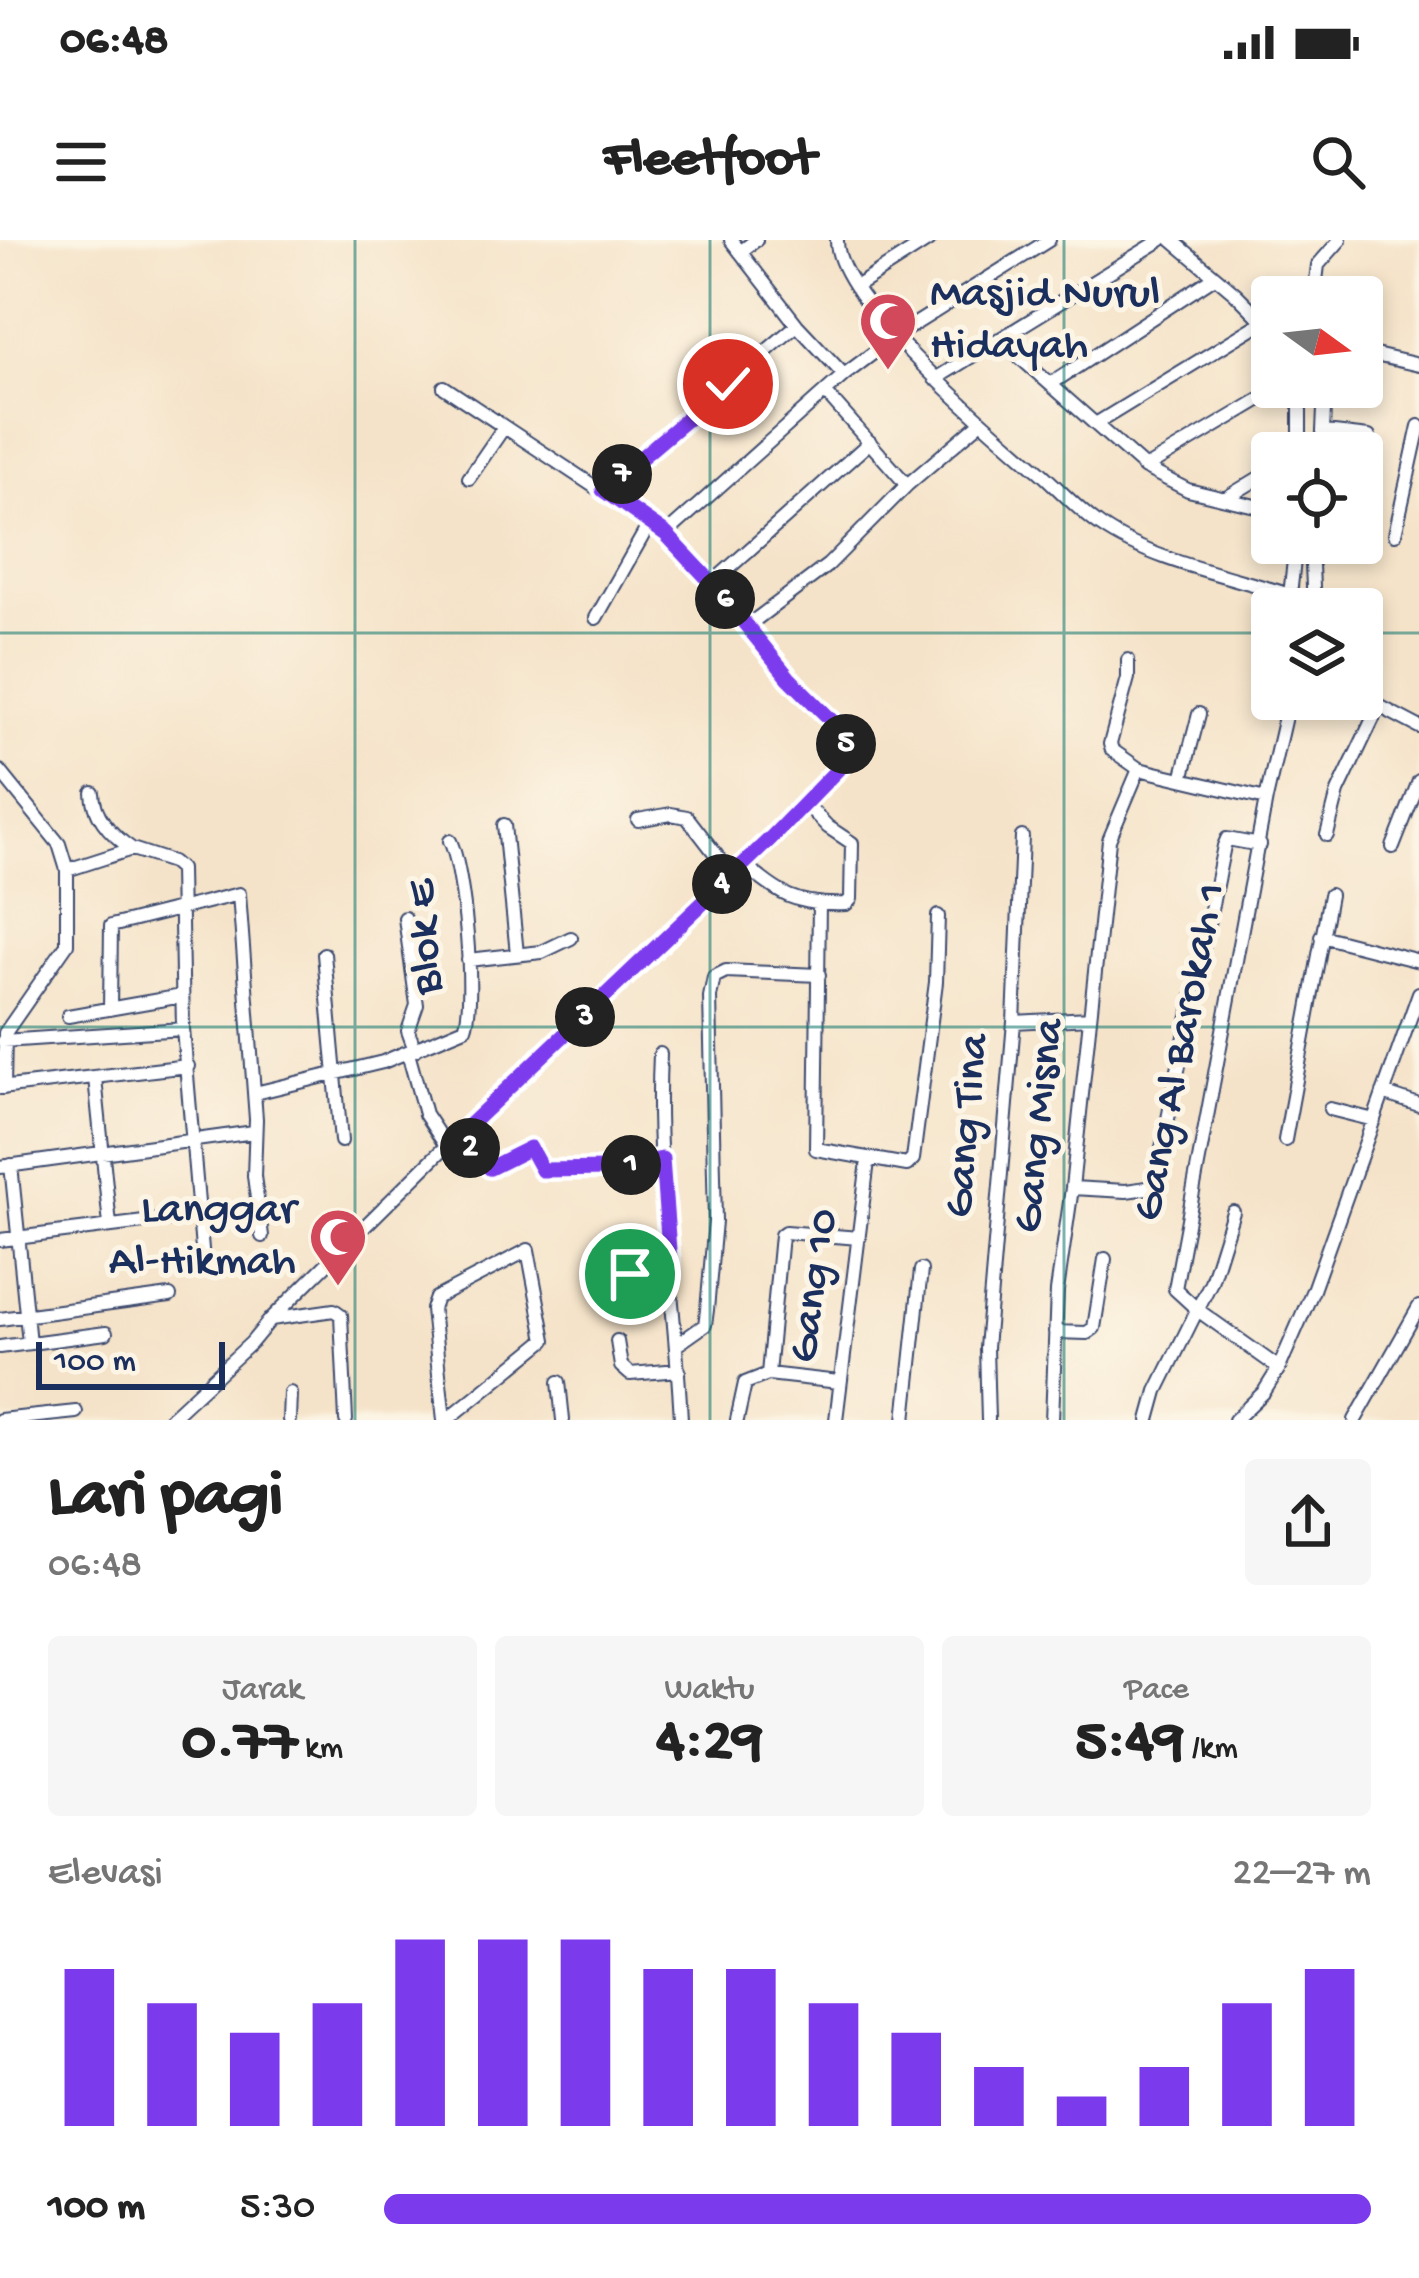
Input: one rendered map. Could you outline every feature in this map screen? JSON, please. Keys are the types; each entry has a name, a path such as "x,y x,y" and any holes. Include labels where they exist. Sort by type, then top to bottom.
{"street":[{"path":"730,240 797,326 844,375"},
{"path":"740,252 756,240"},
{"path":"837,240 840,261 857,286 935,379 1101,526 1141,548 1268,588"},
{"path":"857,286 929,240"},
{"path":"666,534 844,375 896,336 1049,240"},
{"path":"935,379 1161,240"},
{"path":"1172,240 1251,308"},
{"path":"1317,276 1318,265 1340,240"},
{"path":"1052,383 1213,278"},
{"path":"603,490 797,326"},
{"path":"1096,423 1251,336"},
{"path":"999,339 1145,468 1188,490 1251,505"},
{"path":"1383,356 1419,364"},
{"path":"168,1420 446,1146 806,804 840,767 847,747 845,736 666,534 444,387"},
{"path":"825,392 907,485"},
{"path":"1145,468 1251,405"},
{"path":"1324,408 1325,432"},
{"path":"747,626 828,565 907,485 982,421"},
{"path":"1395,534 1419,426"},
{"path":"469,478 504,427"},
{"path":"712,583 870,442"},
{"path":"1226,498 1251,483"},
{"path":"596,618 651,521"},
{"path":"1129,660 1112,750 1139,769 1266,799"},
{"path":"1383,708 1419,727"},
{"path":"1182,779 1199,714"},
{"name":"Gang Al Barokah 1","path":"1199,1311 1175,1289 1284,720"},
{"path":"1328,835 1338,792 1372,720"},
{"name":"Gang Misna","path":"1052,1420 1057,1291 1109,840 1139,769"},
{"path":"0,771 52,834 67,870 67,944 8,1028 3,1041 2,1088 188,1066"},
{"path":"1393,847 1419,781"},
{"path":"93,794 110,831 131,849 179,866 183,1029 202,1261"},
{"path":"743,863 776,893 846,904 851,899 852,843 806,804"},
{"path":"638,820 671,814 687,817 731,874"},
{"name":"Blok E","path":"505,825 517,954"},
{"name":"Gang Tina","path":"988,1420 986,1348 1014,1022 1022,837"},
{"path":"1072,1188 1126,1191 1154,1187 1223,846 1227,838 1260,845"},
{"name":"Blok E","path":"412,1052 465,1028 469,1014 458,863 450,842"},
{"path":"67,870 131,849"},
{"path":"110,1009 109,928 239,894 255,1093 254,1176 262,1236"},
{"path":"1286,1141 1330,895"},
{"path":"819,903 816,1149 868,1161 908,1165 913,1159 936,982 938,916"},
{"path":"405,919 417,1005 408,1031 425,1114 446,1146"},
{"path":"1321,936 1419,961"},
{"path":"467,960 542,952 571,938"},
{"path":"324,954 341,1142"},
{"path":"678,1345 706,1320 715,1221 710,997 714,977 726,971 819,975"},
{"path":"1235,1420 1264,1392 1279,1368 1313,1290 1419,993"},
{"path":"68,1016 182,996"},
{"path":"1014,1022 1090,1018"},
{"path":"3,1041 183,1029"},
{"path":"255,1093 334,1077 412,1052"},
{"path":"661,1054 658,1095 681,1420"},
{"path":"95,1078 110,1225"},
{"path":"1383,1094 1419,1105"},
{"path":"1330,1109 1374,1120"},
{"path":"28,1342 6,1166 254,1132"},
{"path":"459,1135 490,1168 530,1148 542,1170 608,1169 662,1159"},
{"name":"Gang 10","path":"836,1420 868,1161"},
{"path":"1149,1420 1157,1391 1199,1311 1233,1213"},
{"path":"0,1240 200,1215"},
{"path":"768,1374 781,1235 859,1238"},
{"path":"527,1250 545,1340 445,1420 432,1309 436,1298 527,1250"},
{"path":"1055,1332 1088,1333 1094,1328 1105,1259"},
{"path":"905,1420 921,1270"},
{"path":"594,1275 671,1276"},
{"path":"0,1319 170,1296"},
{"path":"1355,1420 1419,1306"},
{"path":"270,1320 334,1310 340,1315 346,1420"},
{"path":"1199,1311 1279,1368"},
{"path":"0,1346 106,1333"},
{"path":"616,1341 621,1366 630,1374 679,1370"},
{"path":"737,1420 745,1383 768,1374 839,1382"},
{"path":"559,1382 563,1420"},
{"path":"290,1393 290,1420"},
{"path":"0,1420 76,1412"}],"place":[{"name":"Masjid Nurul Hidayah","path":"888,372"},
{"name":"Langgar Al-Hikmah","path":"338,1288"}],"route":[{"path":"630,1274 671,1276 662,1159 608,1169 542,1170 530,1148 490,1168 459,1135 840,767 847,747 845,736 666,534 603,490 728,384"}]}
